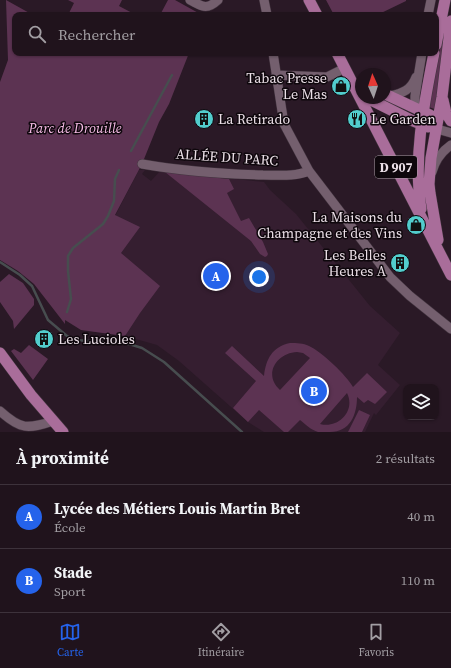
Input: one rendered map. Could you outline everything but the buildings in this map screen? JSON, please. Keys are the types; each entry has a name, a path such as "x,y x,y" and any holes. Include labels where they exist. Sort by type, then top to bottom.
{"main road":[{"path":"310,0 316,12"},
{"path":"439,30 445,0"},
{"path":"451,21 442,97 451,122"},
{"name":"D 907","path":"339,56 355,84"},
{"path":"434,56 427,120 428,136 424,168 424,186 429,212 443,258"},
{"path":"391,97 427,120"},
{"path":"442,97 427,120 418,151 418,178 420,204 425,224 451,275"},
{"name":"D 907","path":"366,104 425,224"},
{"name":"D 907","path":"386,104 427,120"},
{"path":"427,120 431,158 429,184 437,237"},
{"path":"0,353 31,395 63,432"}],"street":[{"path":"190,0 207,7 211,6 218,0"},
{"path":"264,0 266,12"},
{"path":"428,12 430,2"},
{"path":"273,56 284,124 309,171 390,277 410,296 451,328"},
{"path":"422,56 415,96 427,120 451,133"},
{"path":"391,94 405,92 414,82 420,69"},
{"path":"276,75 327,78 347,71"},
{"path":"427,120 451,122"},
{"path":"429,184 437,159 451,145"},
{"name":"ALLÉE DU PARC","path":"142,164 234,174 276,175 298,174 309,171"},
{"path":"0,411 21,426 31,427 54,421"}],"shaded area":[{"path":"139,170 145,170 142,174 151,181 160,171 264,182 270,190 296,214 370,306 400,333 378,365 400,385 376,415 374,413 365,432 264,432 248,422 179,361 157,345 125,336 81,330 115,216"}],"green space":[{"name":"Parc de Drouille","path":"6,0 28,12 12,12 12,56 188,56 169,104 159,122 142,164 115,215 140,227 121,253 160,286 125,336 81,330 65,320 65,324 34,284 18,271 0,260 0,82 8,60"},
{"path":"68,0 122,0 119,6 130,12 70,12 74,3"},
{"path":"168,0 175,0 197,12 162,12"},
{"path":"326,0 406,0 383,12 332,12"},
{"path":"446,16 437,110 429,107"},
{"path":"165,172 229,179 234,189 227,193 241,221 249,218 263,242 268,254 267,256 265,257 260,254 251,241"},
{"path":"9,274 23,283 34,299 34,305 14,329 13,321 0,302 0,282"},
{"path":"290,343 300,343 314,349 333,364 353,387 367,373 387,392 375,404 368,400 364,403 357,397 354,416 347,426 337,431 318,432 300,420 288,432 284,432 259,410 248,422 233,408 256,381 225,353 232,346 264,376 268,359 274,351","holes":["297,352 303,353 310,358 280,390 275,384 273,378 272,372 274,366 283,356","347,393 349,406 344,417 333,424 320,424"]},
{"path":"29,345 48,359 33,380 11,351 14,349 21,353"},
{"path":"359,410 370,415 362,432 348,432"}],"waterway":[{"path":"131,151 172,75"},
{"path":"67,312 71,299 68,256 73,248 103,224 108,216 114,201 115,179 119,170"},
{"path":"0,262 20,275 32,286 48,320 67,336 76,340 129,344 142,348 164,362 242,432"}],"place":[{"name":"Tabac Presse Le Mas","path":"341,86"},
{"name":"La Retirado","path":"204,119"},
{"name":"Le Garden","path":"357,119"},
{"name":"La Maisons du Champagne et des Vins","path":"416,225"},
{"name":"Les Belles Heures A","path":"400,263"},
{"name":"Lycée des Métiers Louis Martin Bret","path":"216,276"},
{"name":"Les Lucioles","path":"44,339"},
{"name":"Stade","path":"314,391"}]}
